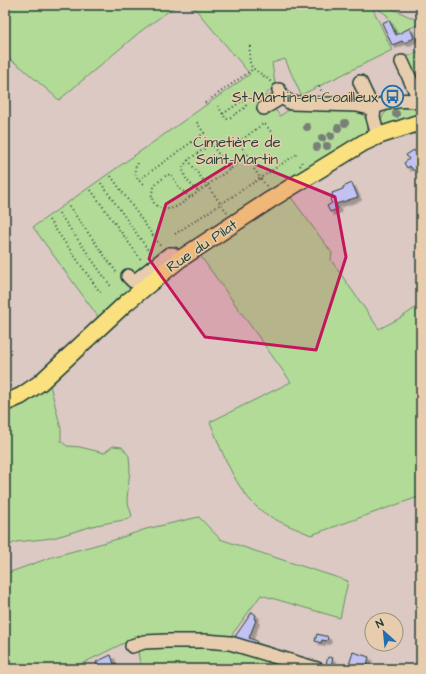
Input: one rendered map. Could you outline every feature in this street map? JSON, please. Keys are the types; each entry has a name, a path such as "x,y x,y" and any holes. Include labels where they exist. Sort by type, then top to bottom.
{"main road":[{"name":"Rue du Pilat","path":"5,403 21,396 40,382 126,303 179,260 214,236 332,161 378,136 421,122"}],"street":[{"path":"402,62 421,103"},
{"path":"360,82 368,99 378,136"},
{"path":"264,108 280,93 291,103 357,105 371,108 382,104 406,101 421,103"},
{"path":"123,275 135,281 169,254 173,254 179,260"},
{"path":"132,646 144,642 166,641 205,641 230,644 317,669"}],"path":[{"path":"250,46 248,59 253,69 268,80 280,93"},
{"path":"205,103 253,69"},
{"path":"319,86 322,93"},
{"path":"218,106 226,119 246,107 247,105 237,92"},
{"path":"223,114 243,100"},
{"path":"139,180 204,133 196,121"},
{"path":"248,155 240,144 240,141 263,124 266,125 274,136"},
{"path":"198,191 187,180 183,173 183,167 188,160 211,144 230,169"},
{"path":"175,234 297,154"},
{"path":"190,197 180,189 171,174 167,175 158,182 153,188 152,193 155,204 161,209 164,210 174,208 190,197 198,191 240,162 243,158"},
{"path":"188,160 227,212"},
{"path":"138,162 134,168 134,171 139,180 144,184"},
{"path":"254,170 267,187"},
{"path":"111,176 162,249"},
{"path":"101,184 153,256"},
{"path":"91,190 144,264"},
{"path":"69,206 123,275"},
{"path":"59,213 112,288"},
{"path":"49,220 102,295"}],"highlighted area":[{"path":"240,158 335,197 346,257 316,350 205,337 149,259 166,204"}],"green space":[{"path":"5,5 177,5 141,31 59,100 21,67 5,56"},
{"name":"Cimetière de Saint-Martin","path":"192,5 384,5 421,23 396,35 387,15 375,7 373,9 392,50 301,95 285,59 272,63 276,91 271,89 265,96 280,116 293,107 360,112 368,124 364,136 99,318 33,227 250,74"},
{"path":"421,50 421,79 419,75 415,77 407,57"},
{"path":"414,108 417,115 383,126 381,121 384,114 390,109"},
{"path":"290,196 332,253 331,260 379,329 402,317 421,304 421,496 311,535 269,516 258,508 240,487 220,448 210,422 291,382 199,254"},
{"path":"49,381 61,429 61,441 67,446 80,447 104,453 113,446 122,447 129,456 130,469 127,500 132,516 129,519 96,525 53,538 16,542 5,547 5,409"},
{"path":"199,517 220,539 348,581 340,618 261,595 228,640 128,641 71,669 5,669 5,574 52,557 114,540 146,529"},
{"path":"143,646 230,646 305,669 141,669 138,652"}],"building":[{"path":"389,20 396,35 410,28 414,38 404,43 402,41 392,45 382,23"},
{"path":"414,150 421,161 421,176 410,166 407,168 404,163 409,159 406,155"},
{"path":"352,183 358,197 336,204 338,209 330,212 327,206 332,203 330,200 333,197 332,193 343,189 343,187"},
{"path":"252,612 256,615 254,619 256,620 249,638 257,641 254,648 232,641"},
{"path":"317,634 327,636 328,639 326,641 322,640 321,643 315,641"},
{"path":"353,652 369,657 366,669 349,665"},
{"path":"111,655 114,664 116,663 117,666 119,665 120,669 99,669 96,662"},
{"path":"328,657 333,658 331,666 326,665"}],"place":[{"name":"St-Martin-en-Coailleux","path":"393,97"}]}
